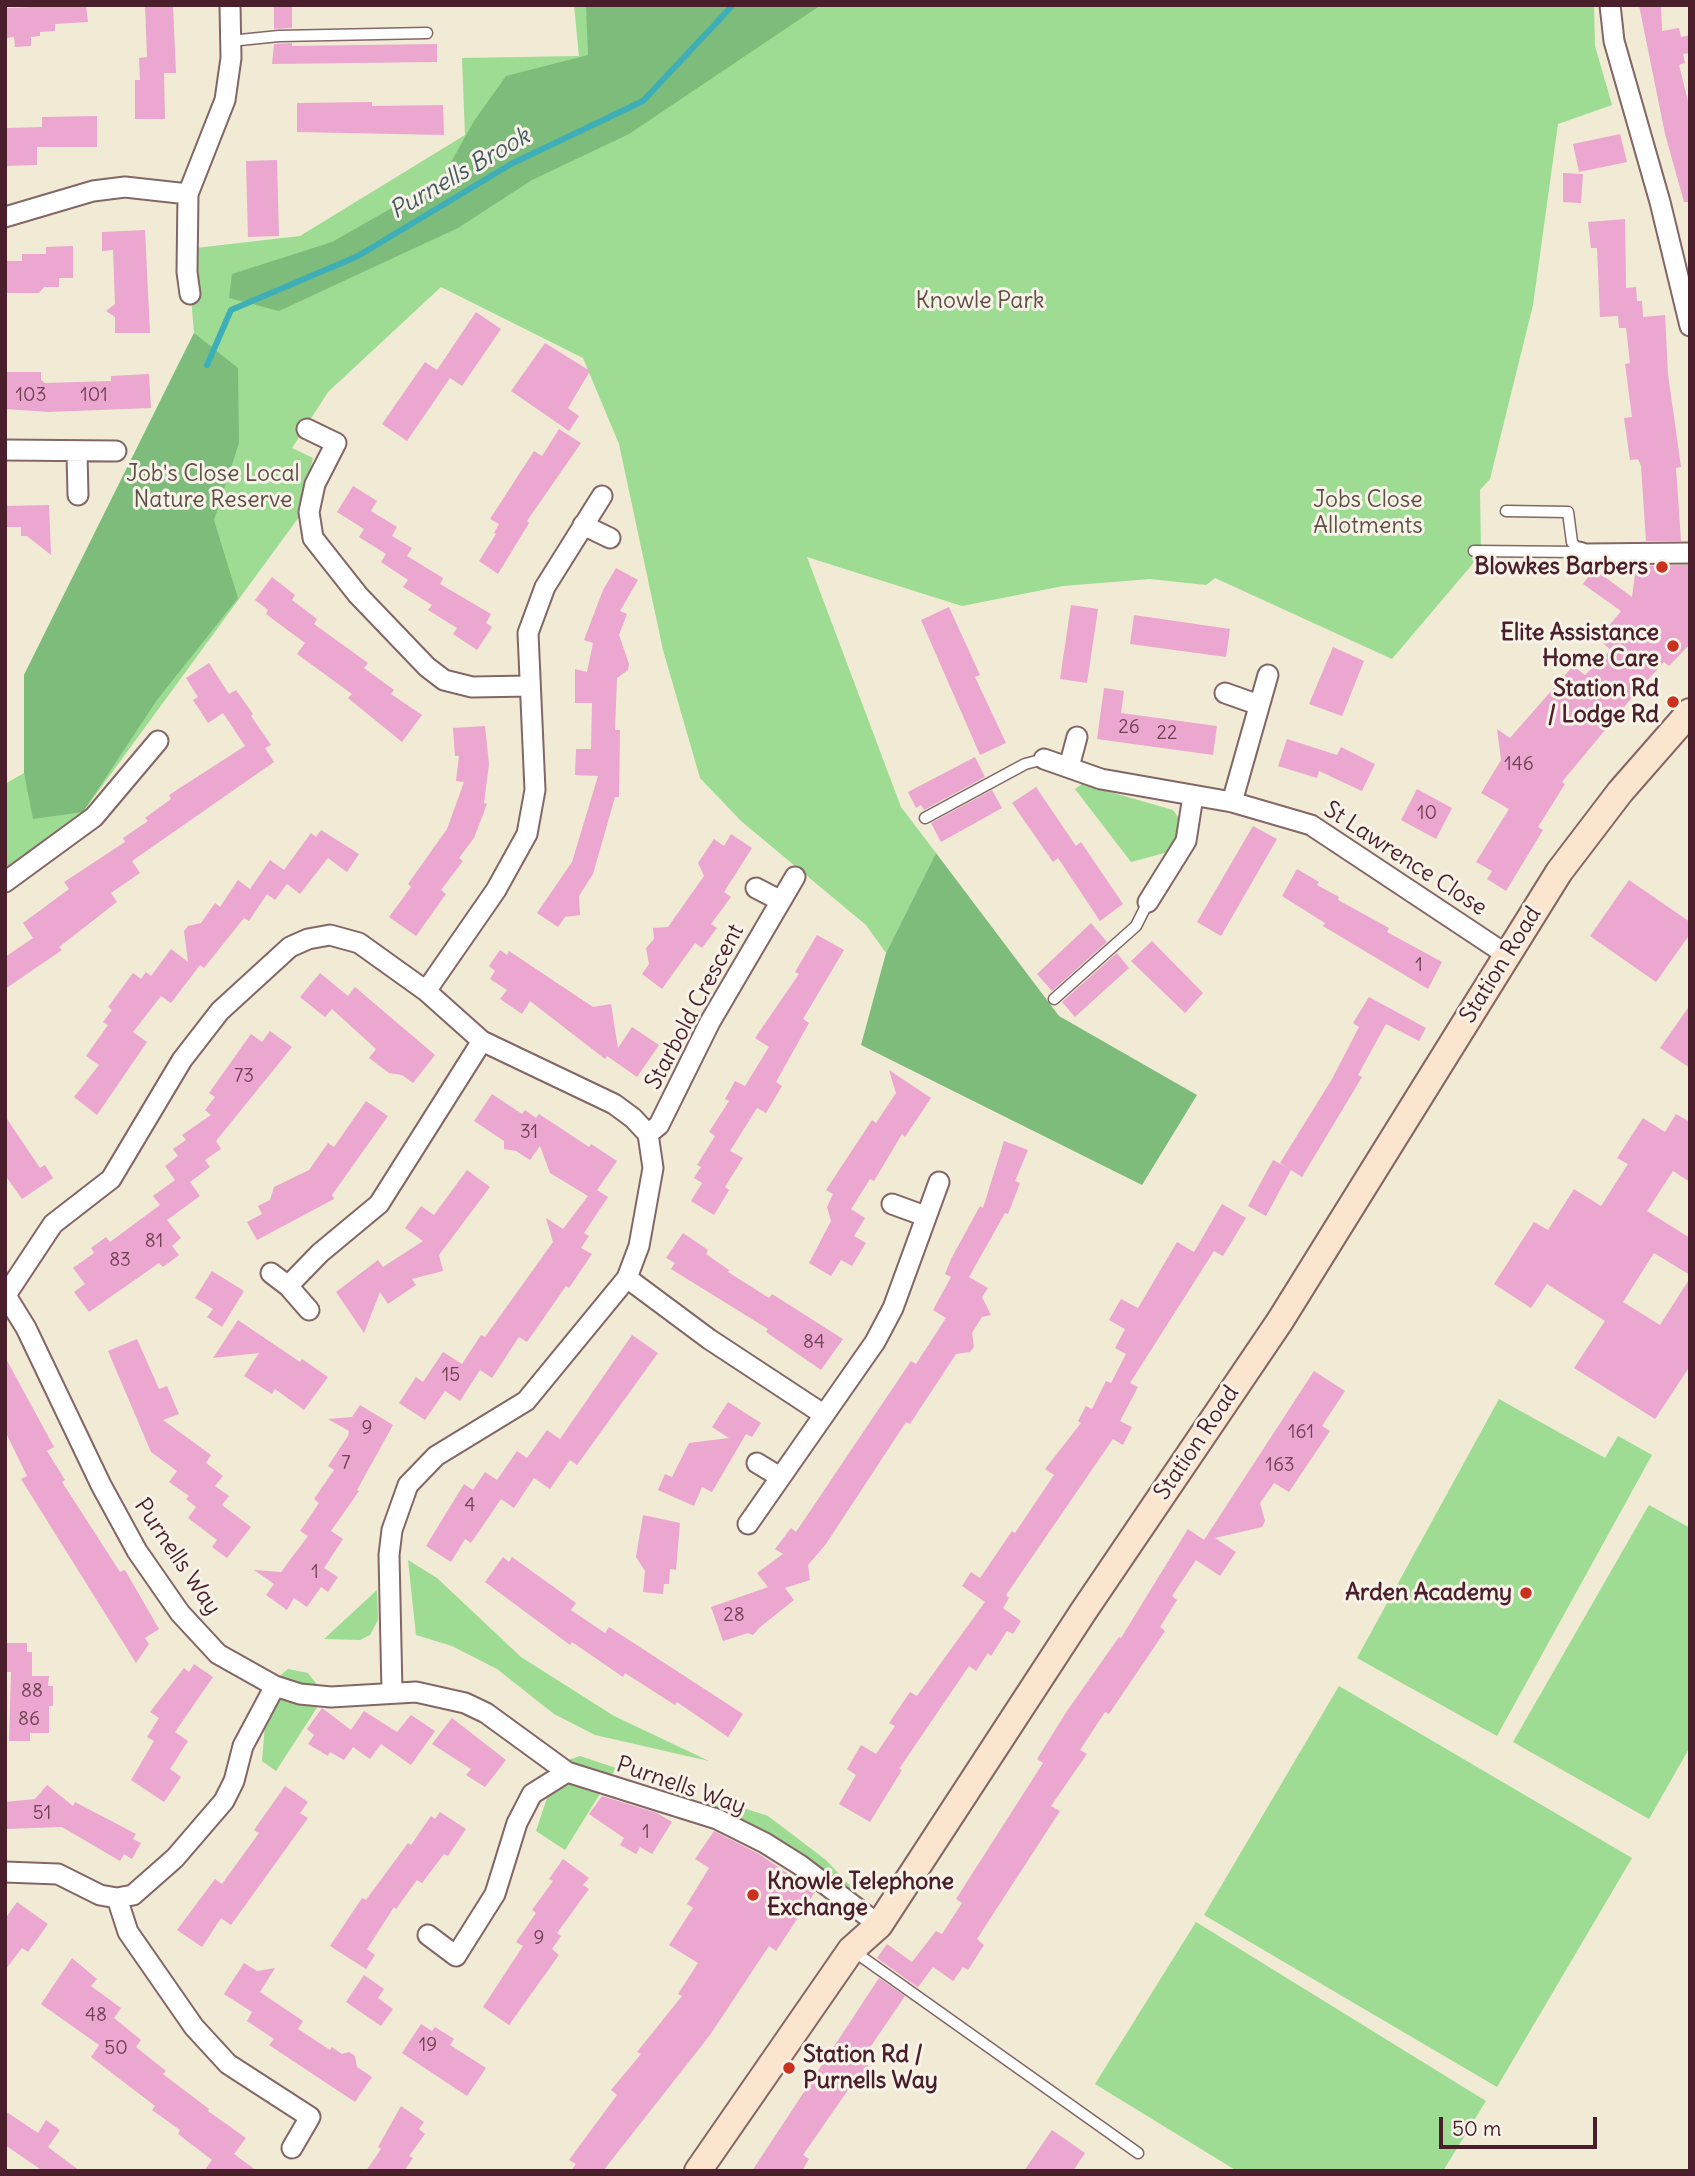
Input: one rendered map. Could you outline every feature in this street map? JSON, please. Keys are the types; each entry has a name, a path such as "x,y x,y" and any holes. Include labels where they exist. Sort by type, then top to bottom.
{"main road":[{"name":"Station Road","path":"698,2171 851,1950 879,1925 1083,1612 1280,1321 1567,862 1620,792 1690,712"}],"street":[{"path":"190,294 187,272 188,194 225,100 230,5"},
{"path":"1609,5 1614,41 1660,202 1690,326"},
{"path":"5,217 93,191 125,187 188,194"},
{"path":"307,429 336,443 315,484 309,512 313,538 358,595 427,667 444,680 472,687 530,686"},
{"path":"5,450 77,453 116,451"},
{"path":"77,453 78,495"},
{"path":"426,991 502,880 527,834 535,790 528,633 545,587 602,496"},
{"path":"583,525 610,538"},
{"path":"1579,552 1690,553"},
{"path":"1232,803 1268,676"},
{"path":"1225,693 1259,705"},
{"path":"1069,767 1077,737"},
{"path":"5,883 94,817 158,741"},
{"name":"St Lawrence Close","path":"1044,759 1101,779 1294,817 1321,830 1507,955"},
{"path":"1148,902 1186,841 1193,796"},
{"name":"Starbold Crescent","path":"6,1295 53,1224 111,1179 182,1060 220,1011 290,947 330,935 359,943 426,991 482,1041 614,1104 648,1134 659,1125 710,1022 795,877"},
{"path":"756,888 781,901"},
{"path":"288,1286 320,1253 379,1204 482,1041"},
{"path":"392,1692 389,1555 392,1530 408,1485 436,1456 527,1401 626,1278 648,1206 653,1150 648,1134"},
{"path":"748,1524 875,1342 887,1319 939,1182"},
{"path":"892,1204 925,1216"},
{"path":"271,1273 288,1286 309,1310"},
{"path":"626,1278 709,1339 823,1413"},
{"name":"Purnells Way","path":"6,1295 51,1378 101,1485 137,1551 180,1613 218,1654 275,1686 300,1695 331,1697 416,1692 465,1703 486,1713 567,1772 717,1819 800,1865 879,1925"},
{"path":"757,1463 780,1477"},
{"path":"5,1872 58,1874 100,1895 117,1898 133,1895 155,1876 224,1801 234,1781 243,1746 275,1686"},
{"path":"428,1935 456,1956 495,1894 517,1823 532,1794 567,1772"},
{"path":"117,1898 128,1932 194,2027 228,2064 310,2117 292,2148"}],"lane":[{"path":"230,41 279,36 427,33"},
{"path":"1506,511 1568,512 1572,542 1579,552"},
{"path":"1474,551 1579,552"},
{"path":"925,818 1025,764 1044,759"},
{"path":"1054,999 1136,926 1148,902"},
{"path":"851,1950 1138,2153"}],"green space":[{"name":"Knowle Park","path":"574,5 1594,5 1595,46 1612,105 1558,124 1533,305 1490,479 1480,490 1481,554 1392,659 1215,578 1206,585 1150,579 1063,586 962,606 807,557 901,807 936,853 886,953 866,925 741,821 700,778 663,650 619,444 583,358 441,287 328,392 292,448 313,458 299,517 83,812 5,871 5,784 24,773 24,675 194,333 187,249 300,236 465,135 462,58 579,56"},
{"path":"586,5 821,5 629,134 532,180 458,228 279,311 229,298 232,274 332,242 441,180 474,121 506,76 588,55"},
{"name":"Job's Close Local Nature Reserve","path":"194,333 238,368 239,443 214,520 238,598 157,700 83,812 33,819 24,773 24,675"},
{"path":"1082,784 1173,810 1181,821 1180,833 1172,851 1131,862 1075,789"},
{"path":"936,853 1059,1016 1197,1095 1142,1185 861,1045 886,953"},
{"path":"1499,1399 1605,1458 1618,1436 1652,1455 1497,1736 1357,1658"},
{"path":"1649,1505 1690,1528 1690,1747 1649,1819 1513,1742"},
{"path":"408,1560 437,1578 521,1657 614,1716 709,1761 595,1735 554,1714 497,1669 452,1646 416,1635"},
{"path":"377,1590 378,1620 370,1635 360,1640 324,1639"},
{"path":"288,1669 308,1673 319,1687 320,1703 276,1771 262,1761 267,1701 275,1680"},
{"path":"1339,1686 1632,1858 1497,2087 1204,1915"},
{"path":"580,1756 616,1768 565,1850 536,1831 548,1795 568,1760"},
{"path":"710,1797 768,1816 826,1860 857,1893 855,1908 699,1818"},
{"path":"1196,1922 1486,2101 1443,2171 1237,2171 1095,2084"}],"building":[{"path":"86,5 88,22 55,24 55,31 40,32 40,36 31,37 31,46 15,47 14,37 5,38 5,8"},
{"path":"145,5 173,5 176,73 164,73 165,119 135,119 135,80 140,80 139,58 147,57"},
{"path":"274,5 292,5 292,28 274,29"},
{"path":"1639,5 1661,5 1662,31 1679,28 1681,37 1690,35 1690,53 1683,54 1685,63 1679,65 1690,109 1690,202 1684,202 1665,134"},
{"path":"292,43 292,46 437,44 437,62 272,64 274,44"},
{"path":"372,102 372,106 443,105 444,135 297,132 297,103"},
{"path":"97,116 97,147 37,147 37,165 5,166 5,128 42,127 42,117"},
{"path":"1620,134 1627,162 1579,172 1573,144"},
{"path":"277,160 279,236 248,237 246,161"},
{"path":"1563,173 1583,174 1581,203 1563,202"},
{"path":"1625,219 1626,288 1636,287 1637,301 1642,301 1643,317 1665,315 1668,374 1681,467 1676,468 1681,541 1646,541 1641,466 1638,459 1630,460 1624,418 1632,417 1625,364 1630,363 1626,328 1619,328 1618,316 1600,317 1597,248 1591,248 1588,222"},
{"path":"145,230 150,333 115,333 115,317 106,311 115,304 113,250 102,251 102,232"},
{"path":"73,246 73,278 59,278 59,287 44,287 39,293 5,293 5,261 22,261 22,254 46,254 46,247"},
{"path":"476,312 501,329 462,386 450,378 407,441 382,424 425,362 437,370"},
{"path":"545,343 590,371 568,408 579,416 569,431 511,391"},
{"path":"5,372 41,372 41,380 45,383 111,381 111,376 149,374 151,408 49,412 5,409"},
{"path":"559,429 581,443 527,521 529,523 498,574 479,561 496,534 494,533 499,524 490,519 534,451 542,456"},
{"path":"353,486 377,501 371,511 397,527 392,536 412,548 407,556 443,578 440,584 491,614 486,623 492,627 477,650 453,634 457,628 428,610 432,605 403,587 408,580 381,562 386,554 359,537 364,529 337,512"},
{"path":"49,505 51,555 27,536 21,536 21,527 5,527 5,506"},
{"path":"1690,565 1690,644 1669,666 1664,662 1562,782 1565,784 1538,827 1543,830 1506,891 1487,879 1492,871 1476,862 1509,809 1481,793 1501,760 1497,729 1510,738 1573,666 1585,675 1611,650 1598,639 1621,611 1583,584 1594,569 1632,597 1636,566"},
{"path":"616,568 638,580 620,611 627,614 619,635 629,664 628,670 617,678 615,730 620,730 619,797 615,797 593,874 579,896 580,915 565,917 558,927 537,913 572,862 598,776 575,775 576,749 591,749 592,703 575,703 575,669 587,672 593,643 584,640 603,590"},
{"path":"272,577 295,595 292,600 317,619 314,624 368,663 364,668 394,690 391,694 422,715 402,742 348,698 352,694 297,654 305,643 266,614 268,610 255,600"},
{"path":"1071,605 1098,609 1087,683 1060,679"},
{"path":"949,607 980,675 975,677 1006,743 980,755 921,620"},
{"path":"1134,615 1230,629 1226,657 1130,644"},
{"path":"1333,647 1364,661 1342,716 1309,704"},
{"path":"209,663 229,694 236,690 253,714 251,716 271,745 265,748 274,762 132,861 140,873 111,893 117,902 59,947 62,950 5,989 5,957 33,938 23,923 69,889 64,882 125,842 123,838 148,821 145,818 171,799 169,795 245,746 223,713 208,723 193,700 198,697 186,678"},
{"path":"1104,688 1124,691 1121,713 1217,726 1213,755 1097,739"},
{"path":"485,726 489,764 484,803 487,804 474,838 459,858 463,861 441,890 446,894 416,936 389,917 411,887 408,884 447,829 464,782 456,781 459,756 455,756 453,728"},
{"path":"1287,739 1337,755 1341,747 1375,764 1362,791 1319,771 1317,778 1278,766"},
{"path":"975,757 985,777 924,810 921,805 916,808 908,792"},
{"path":"1036,787 1076,846 1081,842 1123,904 1100,921 1058,858 1053,862 1012,803"},
{"path":"1417,789 1452,808 1436,839 1401,820"},
{"path":"992,790 1002,808 941,842 931,823"},
{"path":"1253,826 1277,839 1221,936 1197,922"},
{"path":"321,830 359,854 347,872 328,858 300,894 287,884 275,900 267,894 249,921 244,918 204,968 200,965 171,1003 161,996 133,1032 147,1042 97,1115 74,1097 99,1065 86,1056 108,1025 103,1022 112,1010 108,1007 133,973 141,979 146,972 151,976 171,949 188,962 184,931 188,926 201,923 215,903 220,907 238,880 250,889 270,860 284,870 311,833 316,837"},
{"path":"731,834 752,848 724,892 731,897 711,924 717,928 702,948 695,943 662,989 642,974 649,964 646,948 654,939 653,928 668,927 704,876 698,863 714,839 724,846"},
{"path":"1297,869 1319,882 1317,885 1339,897 1338,900 1389,928 1387,932 1442,962 1428,989 1323,926 1325,923 1282,896"},
{"path":"1629,880 1690,922 1690,934 1656,982 1590,936"},
{"path":"1091,923 1107,942 1052,991 1037,974"},
{"path":"817,935 844,950 803,1019 809,1023 776,1082 782,1086 766,1113 757,1108 730,1151 743,1158 725,1187 729,1190 714,1215 691,1201 702,1183 694,1178 701,1167 697,1165 715,1136 709,1132 729,1101 725,1099 735,1081 745,1086 769,1047 755,1038 799,974 795,972"},
{"path":"1152,941 1203,993 1185,1013 1131,961"},
{"path":"500,950 507,955 509,951 593,1007 611,1004 618,1048 632,1027 659,1045 637,1077 607,1056 605,1059 530,1001 522,1014 500,999 507,990 490,979 495,971 489,966"},
{"path":"1117,953 1129,968 1075,1017 1062,1002"},
{"path":"320,973 348,996 355,987 435,1055 413,1083 402,1075 389,1073 369,1058 376,1049 332,1009 325,1017 300,997"},
{"path":"1369,997 1426,1028 1419,1041 1386,1024 1358,1075 1362,1077 1302,1177 1291,1170 1266,1216 1248,1206 1273,1160 1288,1168 1280,1163 1332,1079 1359,1027 1353,1023"},
{"path":"1690,1005 1690,1068 1660,1048"},
{"path":"270,1031 292,1047 216,1141 221,1149 205,1160 210,1167 190,1182 200,1196 167,1220 181,1238 172,1246 179,1255 163,1267 159,1263 89,1312 74,1292 85,1284 73,1268 94,1253 91,1248 106,1237 110,1242 160,1205 153,1196 175,1180 165,1166 178,1156 173,1149 186,1140 182,1135 211,1115 205,1110 215,1097 209,1093 251,1034 262,1042"},
{"path":"889,1070 931,1098 905,1137 902,1134 874,1181 870,1179 851,1209 865,1218 854,1236 866,1243 852,1266 841,1260 831,1276 809,1263 831,1221 827,1207 833,1194 826,1190 872,1120 876,1123 896,1093"},
{"path":"492,1094 522,1114 525,1110 536,1118 539,1114 589,1147 591,1144 617,1161 597,1190 608,1197 584,1233 589,1236 581,1248 592,1254 569,1288 566,1286 527,1342 519,1337 492,1378 480,1370 460,1401 445,1391 425,1420 399,1403 416,1377 423,1382 443,1352 462,1364 481,1335 485,1337 553,1242 546,1218 563,1229 588,1196 550,1173 540,1146 530,1160 516,1151 504,1149 504,1141 474,1121"},
{"path":"366,1101 388,1116 332,1195 334,1199 257,1240 247,1222 262,1214 258,1206 270,1200 274,1187 309,1170 328,1143 334,1147"},
{"path":"1676,1114 1690,1122 1690,1182 1673,1171 1647,1211 1690,1238 1690,1275 1654,1253 1623,1302 1660,1325 1690,1278 1690,1366 1655,1419 1574,1368 1605,1321 1547,1284 1531,1308 1494,1284 1534,1222 1548,1230 1574,1189 1601,1206 1628,1164 1617,1158 1643,1118 1665,1132"},
{"path":"5,1116 40,1168 45,1165 53,1178 22,1199 5,1175"},
{"path":"1004,1141 1028,1150 1015,1181 1020,1183 1008,1214 1005,1213 969,1277 988,1288 982,1297 991,1315 982,1317 972,1333 974,1347 970,1352 956,1354 910,1424 906,1422 826,1544 808,1565 810,1580 785,1588 794,1600 753,1635 748,1633 723,1641 711,1607 768,1587 757,1573 783,1554 775,1549 791,1528 796,1532 911,1361 916,1364 946,1318 933,1310 951,1277 945,1274 951,1259 980,1206 983,1208"},
{"path":"467,1170 490,1187 439,1255 443,1271 412,1279 416,1285 388,1304 380,1292 364,1333 336,1292 378,1260 383,1267 423,1241 405,1228 421,1206 434,1215"},
{"path":"1222,1204 1246,1218 1223,1256 1214,1251 1130,1383 1138,1387 1120,1421 1132,1427 1123,1445 1113,1439 1006,1595 1009,1598 1003,1608 1021,1621 1013,1634 1007,1631 991,1656 988,1653 976,1671 969,1666 899,1769 902,1770 870,1822 839,1804 856,1775 847,1769 861,1745 876,1754 895,1726 889,1723 910,1692 917,1696 985,1602 962,1586 971,1572 980,1578 1012,1531 1015,1533 1054,1475 1045,1469 1081,1423 1078,1421 1086,1406 1092,1409 1106,1381 1111,1383 1126,1354 1115,1348 1125,1329 1109,1320 1121,1299 1138,1308 1177,1242 1194,1252"},
{"path":"683,1233 708,1250 706,1254 729,1270 728,1272 769,1298 772,1294 843,1339 821,1370 766,1332 768,1329 671,1269 675,1263 666,1258"},
{"path":"212,1271 244,1291 222,1327 207,1317 213,1309 195,1298"},
{"path":"238,1320 300,1362 302,1359 328,1377 304,1410 275,1389 272,1394 244,1376 259,1353 213,1358"},
{"path":"632,1335 658,1353 577,1465 570,1460 550,1489 534,1478 514,1508 501,1499 471,1543 465,1539 451,1562 426,1546 464,1484 473,1490 485,1472 497,1480 517,1451 527,1458 547,1430 560,1439"},
{"path":"137,1339 159,1389 167,1386 179,1414 163,1420 211,1455 206,1463 223,1476 215,1486 229,1496 222,1505 251,1527 227,1558 212,1547 217,1540 188,1518 196,1507 186,1499 189,1496 169,1482 177,1471 151,1452 108,1351"},
{"path":"5,1357 54,1447 47,1451 65,1480 62,1482 120,1572 125,1570 159,1629 145,1638 149,1644 136,1663 21,1479 27,1476 5,1431"},
{"path":"1314,1371 1345,1391 1322,1426 1330,1431 1289,1492 1274,1483 1260,1503 1265,1521 1262,1527 1215,1538 1236,1552 1220,1576 1196,1560 1172,1596 1177,1600 1160,1627 1165,1631 1109,1714 1105,1712 1080,1750 1087,1754 1051,1806 1060,1811 977,1939 984,1945 968,1970 963,1967 953,1981 933,1967 918,1987 913,1984 877,1958 887,1944 912,1962 936,1931 942,1934 962,1903 956,1899 1043,1763 1037,1759 1067,1711 1119,1637 1121,1638 1188,1529 1204,1540"},
{"path":"728,1402 761,1423 752,1437 746,1434 712,1492 702,1487 694,1506 658,1490 665,1474 672,1477 689,1443 729,1438 712,1427"},
{"path":"360,1405 393,1425 357,1490 359,1491 331,1531 343,1539 324,1568 338,1577 328,1592 321,1587 307,1607 294,1598 287,1610 266,1595 274,1584 254,1570 281,1572 308,1536 300,1531 319,1503 314,1499 334,1470 328,1466 349,1431 328,1419 352,1417"},
{"path":"643,1515 680,1523 676,1570 670,1569 669,1584 664,1584 663,1594 643,1592 645,1571 636,1557"},
{"path":"503,1557 509,1562 512,1557 576,1603 571,1610 605,1633 609,1627 743,1714 728,1737 677,1702 675,1705 625,1673 623,1677 572,1642 570,1645 485,1582"},
{"path":"5,1643 27,1643 27,1652 32,1652 32,1676 49,1676 48,1686 53,1686 53,1706 49,1706 49,1733 30,1733 30,1741 9,1741 11,1672 5,1672"},
{"path":"194,1664 213,1677 175,1732 188,1741 170,1769 181,1777 164,1802 131,1780 154,1741 147,1737 159,1718 150,1712 184,1668 189,1672"},
{"path":"322,1708 351,1730 364,1711 397,1732 411,1715 435,1731 411,1765 381,1744 370,1759 353,1747 344,1760 330,1752 328,1756 308,1744 314,1735 307,1729"},
{"path":"452,1718 506,1760 485,1787 466,1775 471,1769 432,1744"},
{"path":"47,1785 73,1806 75,1802 136,1834 133,1839 141,1843 132,1859 124,1854 120,1861 62,1827 5,1829 5,1802 35,1799"},
{"path":"285,1786 308,1802 300,1813 308,1818 231,1925 221,1918 202,1947 177,1930 215,1879 222,1884 259,1833 254,1830"},
{"path":"602,1796 657,1813 672,1822 652,1854 640,1847 636,1854 620,1845 624,1838 589,1814"},
{"path":"440,1812 466,1829 448,1856 444,1854 422,1883 417,1880 396,1909 394,1907 367,1949 375,1955 366,1969 330,1946 362,1898 366,1900 408,1843 411,1845 431,1816 435,1819"},
{"path":"714,1831 759,1854 815,1892 776,1951 769,1946 710,2035 603,2171 571,2171 576,2164 569,2160 617,2095 611,2090 641,2054 637,2052 682,1996 678,1994 698,1963 669,1945 693,1908 687,1904 709,1868 695,1859"},
{"path":"563,1859 589,1878 583,1885 589,1889 557,1933 561,1936 552,1949 559,1955 509,2025 483,2007 523,1946 516,1942 536,1913 532,1910 553,1881 549,1879"},
{"path":"17,1902 48,1924 28,1952 22,1948 5,1970 5,1919"},
{"path":"72,1958 97,1979 91,1986 121,2008 114,2018 141,2040 136,2047 166,2071 163,2074 246,2138 234,2154 257,2171 204,2171 212,2160 178,2134 180,2130 152,2110 155,2106 91,2057 99,2045 41,2004"},
{"path":"244,1963 257,1971 275,1968 260,1992 303,2021 298,2029 330,2050 332,2047 342,2054 349,2052 355,2056 357,2067 372,2077 355,2102 269,2045 274,2039 247,2021 252,2012 224,1994"},
{"path":"364,1975 384,1989 378,1998 393,2009 381,2026 346,2002"},
{"path":"879,1978 905,1996 869,2049 872,2051 864,2063 878,2072 870,2085 857,2077 803,2155 809,2159 802,2171 752,2171"},
{"path":"421,2024 432,2031 435,2027 454,2039 450,2045 486,2068 467,2096 402,2053"},
{"path":"401,2106 424,2122 419,2129 425,2134 409,2156 413,2158 404,2171 366,2171 381,2149 378,2147"},
{"path":"5,2111 38,2133 46,2120 60,2130 48,2147 80,2171 43,2171 5,2145"},
{"path":"1052,2130 1085,2153 1073,2171 1024,2171"}],"waterway":[{"name":"Purnells Brook","path":"207,365 231,310 358,256 511,164 643,101 733,5"}],"place":[{"name":"Blowkes Barbers","path":"1662,567"},
{"name":"Elite Assistance Home Care","path":"1673,646"},
{"name":"Station Rd / Lodge Rd","path":"1673,702"},
{"name":"Arden Academy","path":"1526,1593"},
{"name":"Knowle Telephone Exchange","path":"753,1895"},
{"name":"Station Rd / Purnells Way","path":"789,2068"}],"park label":[{"name":"Jobs Close Allotments","path":"1368,513"}]}
